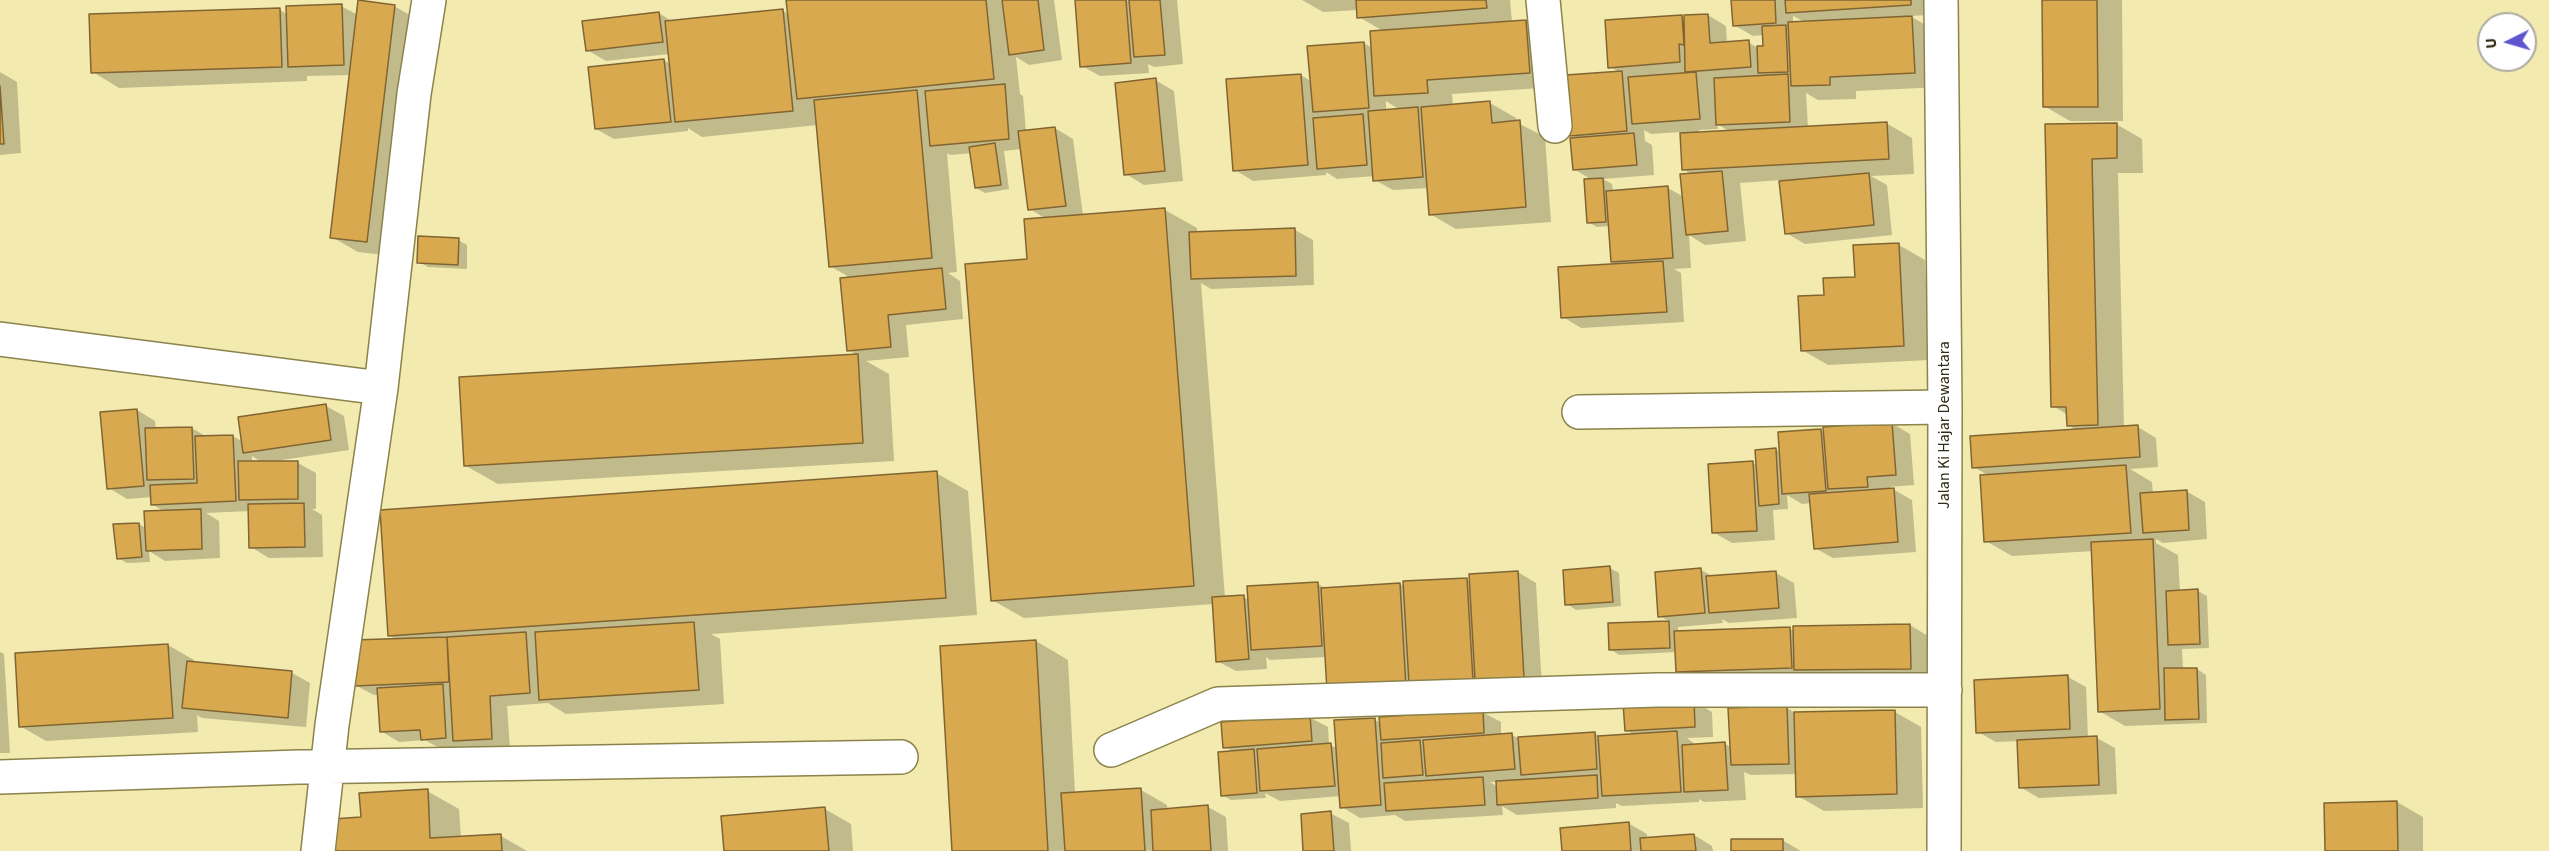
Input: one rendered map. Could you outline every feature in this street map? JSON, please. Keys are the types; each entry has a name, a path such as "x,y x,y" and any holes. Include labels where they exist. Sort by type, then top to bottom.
{"street":[{"path":"318,851 381,388 414,94 429,0"},
{"path":"1543,0 1555,126"},
{"name":"Jalan Ki Hajar Dewantara","path":"1941,0 1945,407 1944,851"},
{"path":"0,339 381,388"},
{"path":"1580,412 1945,407"},
{"path":"1111,750 1218,704 1657,690 1945,690"},
{"path":"0,777 328,767 902,757"}],"building":[{"path":"358,0 395,5 367,242 330,238"},
{"path":"786,0 986,0 994,79 797,99"},
{"path":"1002,0 1038,0 1044,50 1009,55"},
{"path":"1075,0 1126,0 1131,63 1080,67"},
{"path":"1129,0 1160,0 1165,55 1134,57"},
{"path":"1356,0 1486,0 1487,8 1357,18"},
{"path":"1731,0 1775,0 1776,23 1733,26"},
{"path":"1785,0 1911,0 1911,5 1786,13"},
{"path":"2042,0 2097,0 2098,107 2043,107"},
{"path":"342,4 344,65 288,67 286,6"},
{"path":"280,8 282,67 91,73 89,14"},
{"path":"783,9 793,111 675,122 665,21"},
{"path":"659,12 663,42 586,51 582,21"},
{"path":"1708,14 1710,43 1749,40 1751,67 1685,72 1684,15"},
{"path":"1682,15 1684,45 1679,44 1680,62 1608,68 1605,20"},
{"path":"1912,16 1915,73 1830,77 1830,85 1791,86 1788,22"},
{"path":"1526,20 1530,73 1427,80 1428,93 1374,96 1370,31"},
{"path":"1786,25 1788,72 1758,73 1757,46 1763,46 1762,26"},
{"path":"1364,42 1369,108 1313,112 1307,46"},
{"path":"664,59 671,122 595,129 588,67"},
{"path":"1622,71 1627,131 1570,136 1566,75"},
{"path":"1696,72 1700,119 1632,124 1628,77"},
{"path":"1301,74 1308,165 1233,171 1226,79"},
{"path":"1788,74 1790,122 1716,125 1714,78"},
{"path":"1156,78 1165,171 1124,175 1115,83"},
{"path":"1005,84 1009,139 930,146 925,91"},
{"path":"0,86 4,144 0,144"},
{"path":"917,90 932,258 829,267 814,100"},
{"path":"1490,101 1492,123 1520,120 1526,207 1429,215 1421,107"},
{"path":"1418,107 1423,177 1373,181 1368,111"},
{"path":"1363,114 1367,165 1317,169 1313,118"},
{"path":"1887,122 1889,159 1682,170 1680,133"},
{"path":"2117,123 2117,158 2092,159 2098,425 2067,426 2066,407 2051,407 2045,124"},
{"path":"1055,127 1066,206 1028,210 1018,131"},
{"path":"1634,133 1637,165 1573,170 1570,138"},
{"path":"995,143 1001,185 975,188 969,147"},
{"path":"1722,171 1728,231 1686,235 1680,174"},
{"path":"1869,173 1874,225 1785,234 1779,181"},
{"path":"1603,178 1606,222 1587,223 1584,179"},
{"path":"1668,186 1673,258 1611,262 1606,191"},
{"path":"1165,208 1194,586 991,601 965,264 1027,259 1024,219"},
{"path":"1295,228 1296,276 1191,279 1189,232"},
{"path":"418,236 459,238 458,265 417,263"},
{"path":"1899,243 1904,346 1801,351 1798,296 1824,295 1823,278 1855,277 1853,245"},
{"path":"1663,261 1667,312 1561,318 1558,267"},
{"path":"942,268 946,309 888,315 891,347 847,351 840,278"},
{"path":"858,354 863,443 464,466 459,377"},
{"path":"326,404 331,440 243,453 238,417"},
{"path":"137,409 144,486 107,489 100,412"},
{"path":"1892,422 1896,475 1867,477 1868,487 1828,489 1823,427"},
{"path":"2138,425 2140,457 1972,468 1970,436"},
{"path":"192,427 194,479 147,480 145,428"},
{"path":"1821,429 1826,491 1782,494 1778,432"},
{"path":"233,435 236,501 151,505 150,485 197,483 195,436"},
{"path":"1776,448 1779,504 1759,506 1755,450"},
{"path":"238,461 298,461 298,499 239,500"},
{"path":"1753,461 1757,531 1712,533 1708,464"},
{"path":"2126,465 2131,533 1984,542 1980,475"},
{"path":"937,471 946,598 388,636 380,510"},
{"path":"1894,488 1898,542 1814,549 1809,494"},
{"path":"2187,490 2189,530 2143,533 2140,493"},
{"path":"304,503 305,547 249,548 248,504"},
{"path":"201,509 202,549 146,551 144,511"},
{"path":"139,523 142,557 117,559 113,524"},
{"path":"2153,539 2160,709 2098,712 2091,542"},
{"path":"1610,566 1613,602 1565,605 1563,570"},
{"path":"1701,568 1705,613 1658,617 1655,572"},
{"path":"1518,571 1524,678 1475,680 1469,574"},
{"path":"1776,571 1779,608 1709,613 1706,576"},
{"path":"1467,578 1473,681 1409,684 1403,581"},
{"path":"1318,582 1322,646 1251,650 1247,586"},
{"path":"1400,583 1406,687 1327,691 1321,588"},
{"path":"2198,589 2200,644 2168,645 2166,591"},
{"path":"1244,595 1249,659 1216,662 1212,597"},
{"path":"1669,621 1670,648 1609,650 1608,623"},
{"path":"694,622 699,690 539,700 535,632"},
{"path":"1910,624 1911,669 1794,670 1793,626"},
{"path":"1790,627 1792,668 1676,672 1674,631"},
{"path":"526,632 530,693 490,696 492,739 453,741 447,637"},
{"path":"447,637 449,682 354,686 352,640"},
{"path":"1036,640 1048,851 952,851 940,646"},
{"path":"168,644 173,718 19,727 15,653"},
{"path":"187,661 292,671 288,718 182,708"},
{"path":"2164,668 2197,668 2199,719 2165,720"},
{"path":"2068,675 2070,729 1976,733 1974,680"},
{"path":"443,684 446,738 421,740 420,730 380,732 377,688"},
{"path":"1694,699 1695,727 1625,731 1623,703"},
{"path":"1787,706 1789,764 1731,765 1728,708"},
{"path":"1483,710 1484,733 1381,740 1379,717"},
{"path":"1895,710 1897,794 1796,797 1794,712"},
{"path":"1310,715 1312,741 1223,748 1221,722"},
{"path":"1375,718 1381,805 1340,808 1334,720"},
{"path":"1677,731 1681,792 1602,796 1598,736"},
{"path":"1595,732 1597,769 1521,775 1518,737"},
{"path":"1512,733 1515,769 1426,776 1423,740"},
{"path":"2097,736 2099,785 2019,788 2017,740"},
{"path":"1420,740 1423,775 1383,778 1381,743"},
{"path":"1725,742 1728,790 1684,792 1682,745"},
{"path":"1331,743 1335,786 1260,791 1257,749"},
{"path":"1254,749 1257,793 1221,796 1218,752"},
{"path":"1597,775 1598,798 1497,805 1496,781"},
{"path":"1483,777 1485,805 1386,811 1384,783"},
{"path":"1141,788 1145,851 1065,851 1061,793"},
{"path":"428,789 430,838 501,834 502,851 334,851 332,819 361,817 359,793"},
{"path":"2397,801 2398,851 2325,851 2324,803"},
{"path":"1208,805 1211,851 1153,851 1151,810"},
{"path":"825,807 829,851 724,851 721,816"},
{"path":"1331,811 1334,851 1303,851 1301,814"},
{"path":"1629,822 1631,851 1562,851 1560,828"},
{"path":"1694,834 1696,851 1641,851 1640,838"},
{"path":"1731,839 1783,839 1783,851 1731,851"}]}
